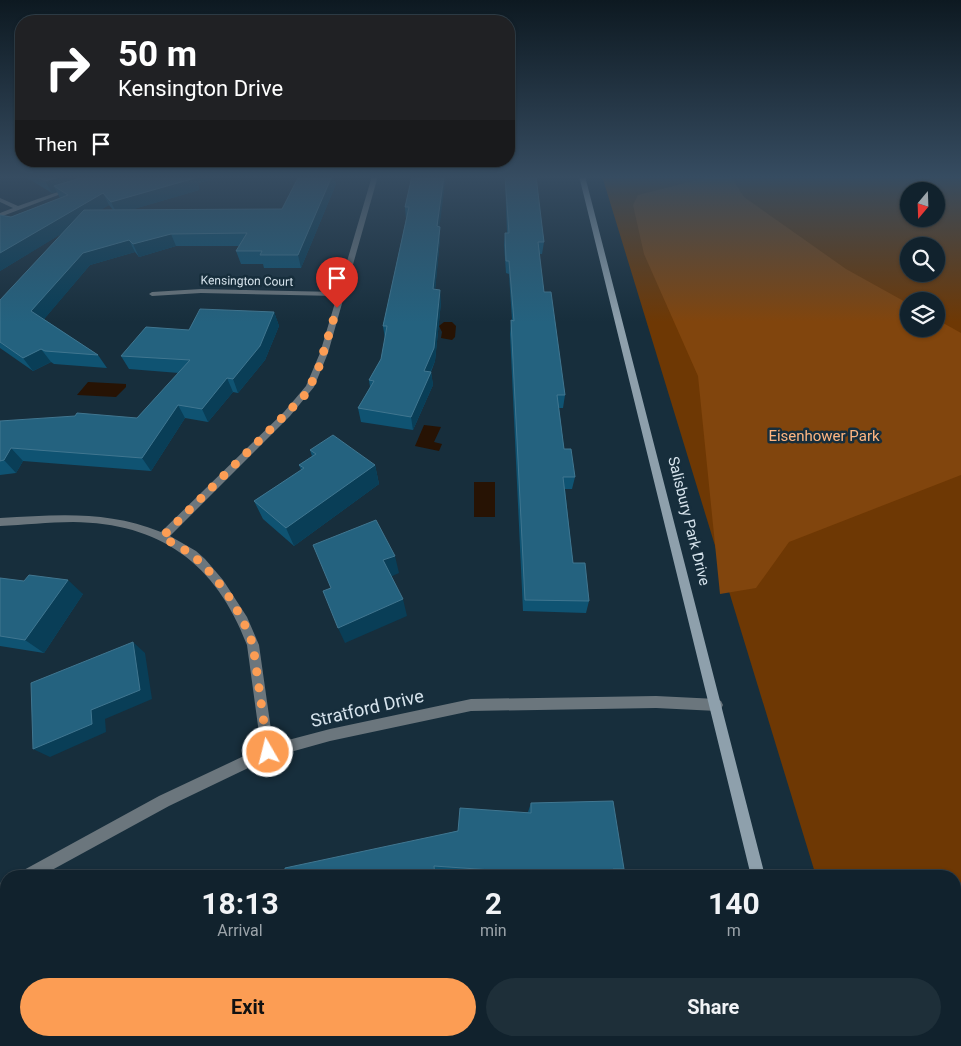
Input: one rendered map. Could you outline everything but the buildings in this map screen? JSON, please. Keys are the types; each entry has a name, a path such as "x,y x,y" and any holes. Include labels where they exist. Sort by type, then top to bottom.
{"main road":[{"name":"Salisbury Park Drive","path":"594,225 717,705 757,870"}],"street":[{"path":"162,537 304,396 317,373 322,359 361,225"},
{"name":"Kensington Court","path":"152,294 230,292 341,294"},
{"path":"0,522 74,518 126,526 162,537 192,554 212,574 248,630 253,645 268,752"},
{"name":"Stratford Drive","path":"38,870 164,801 268,752 330,735 471,705 656,702 717,705"}],"green space":[{"name":"Eisenhower Park","path":"617,225 900,225 900,228 945,228 945,225 961,225 961,870 814,870"},
{"path":"637,225 783,225 846,269 900,299 900,337 945,337 945,324 961,333 961,475 789,542 756,588 720,594 698,376 644,254"}],"shaded area":[{"path":"444,322 452,322 456,326 455,337 452,340 441,338 442,332 439,326"},
{"path":"88,382 126,384 126,387 116,397 77,395"},
{"path":"424,425 441,427 434,442 442,444 439,451 415,446"},
{"path":"474,482 495,482 495,517 474,517"}],"route":[{"path":"268,752 253,645 248,630 212,574 192,554 162,537 304,396 317,373 337,308"}]}
